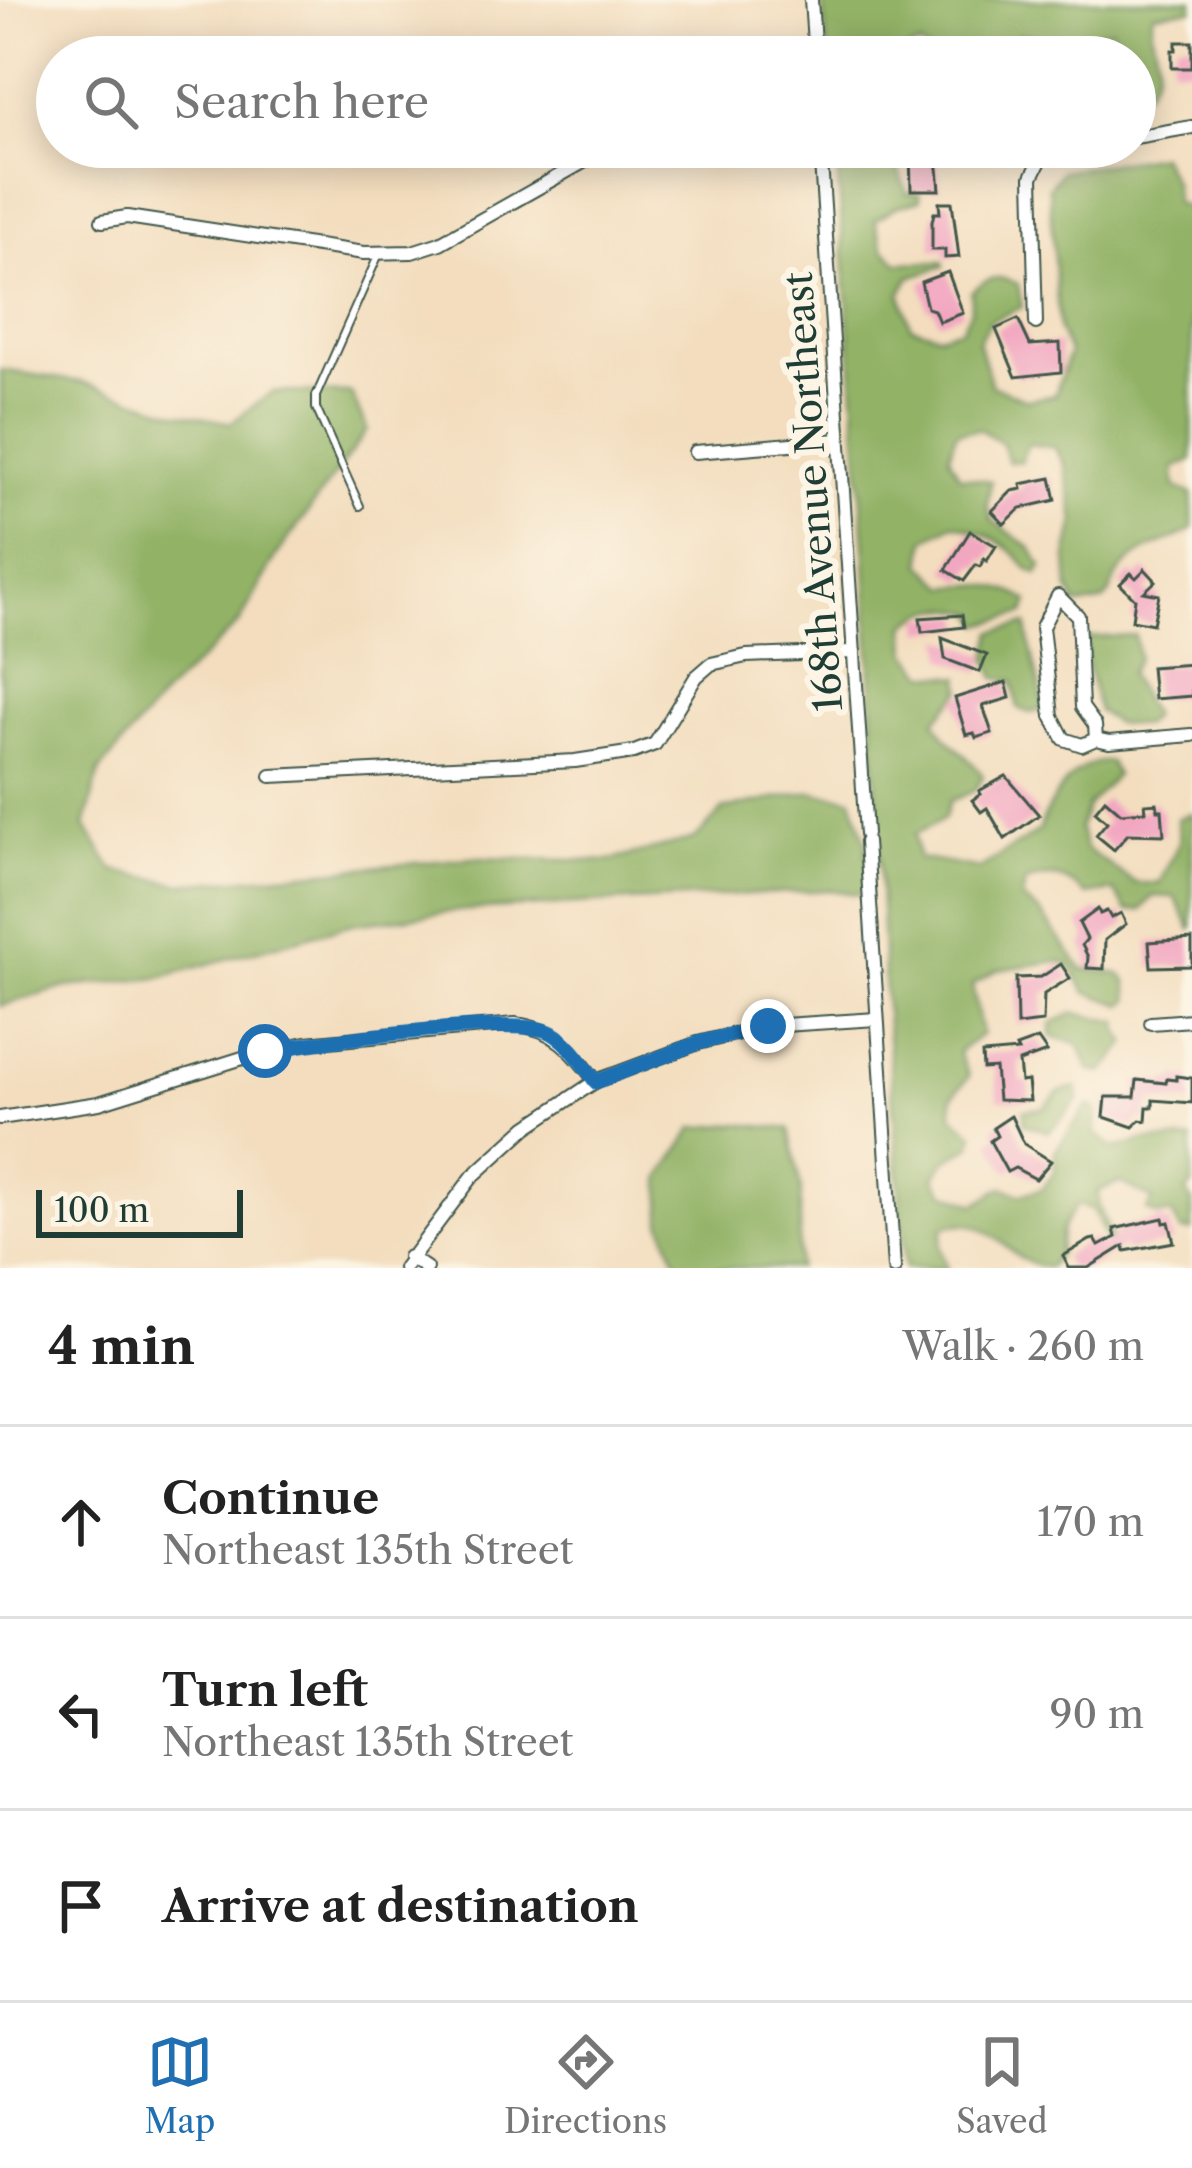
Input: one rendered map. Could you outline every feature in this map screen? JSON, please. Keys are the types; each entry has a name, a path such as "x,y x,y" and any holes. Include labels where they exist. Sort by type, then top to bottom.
{"street":[{"path":"812,0 814,36"},
{"path":"1156,133 1192,128"},
{"path":"102,221 128,217 379,253 412,253 440,243 573,168"},
{"name":"168th Avenue Northeast","path":"821,168 894,1268"},
{"path":"1036,168 1032,177 1036,323"},
{"path":"695,452 839,440"},
{"path":"1096,740 1095,725 1082,706 1078,616 1058,596 1042,626 1052,716 1064,739 1082,745 1096,740 1192,735"},
{"path":"271,776 575,761 634,752 655,744 686,692 711,664 746,656 854,652"},
{"path":"426,1268 406,1262 473,1176 527,1127 596,1082 698,1043 768,1026 877,1019"},
{"path":"1151,1023 1192,1020"},
{"path":"0,1118 99,1103 265,1051 306,1043 515,1024 551,1032 566,1043 596,1082"}],"lane":[{"path":"360,506 316,407 316,395 379,253"}],"green space":[{"path":"822,0 1192,0 1192,9 1153,13 1154,36 1117,36 1111,29 1083,36 826,36"},
{"path":"1160,155 1173,182 1175,203 1192,209 1192,460 1174,468 1175,487 1192,494 1192,529 1133,559 1106,599 1076,605 1069,590 1067,557 1075,521 1065,465 1054,447 1028,444 1021,461 1008,462 1002,443 979,429 956,432 949,456 959,476 991,481 987,505 992,520 1031,548 1042,566 1038,574 994,539 953,524 926,539 922,564 947,587 990,586 1019,595 1029,601 1025,613 981,625 976,613 939,609 906,625 908,652 926,674 961,677 962,690 935,721 983,776 974,791 950,801 944,819 915,834 918,858 980,869 1040,830 1049,807 1075,774 1110,762 1116,775 1088,805 1079,828 1086,849 1135,883 1159,884 1180,841 1177,819 1192,813 1192,931 1175,897 1153,896 1141,910 1127,911 1114,891 1086,895 1071,883 1051,877 1025,882 1022,899 1042,914 1082,969 1120,974 1127,982 1130,1000 1123,1005 1086,992 1069,964 1058,961 997,970 972,985 982,1034 958,1052 969,1076 952,1097 952,1114 974,1134 971,1146 944,1161 935,1177 944,1192 976,1204 1003,1187 1020,1195 1042,1189 1055,1172 1055,1151 1089,1105 1097,1110 1096,1134 1114,1149 1144,1141 1192,1140 1192,1186 1186,1192 1192,1202 1192,1231 1181,1231 1172,1214 1147,1210 1153,1200 1120,1182 1098,1191 1112,1239 1107,1242 1093,1209 1077,1205 1062,1228 1058,1254 1049,1267 1022,1259 987,1232 960,1224 943,1228 940,1247 947,1268 905,1268 885,996 866,559 838,168 899,168 907,193 920,194 920,200 875,220 883,248 898,263 943,262 944,266 910,277 901,294 910,326 939,335 962,328 971,310 971,292 977,287 993,279 1018,284 1022,307 990,321 978,341 991,385 1027,400 1055,395 1069,353 1059,330 1049,187 1062,171 1156,168 1156,156"},
{"path":"1,370 82,382 175,412 231,423 273,392 351,393 367,430 276,556 240,622 165,693 99,772 85,826 114,871 181,884 473,858 608,861 695,839 724,809 810,792 852,798 866,842 869,896 830,890 466,910 352,924 158,978 66,987 0,1006"},
{"path":"1027,624 1043,709 1030,713 1018,708 1013,681 996,678 988,659 993,632"},
{"path":"1135,635 1138,658 1129,674 1152,716 1142,725 1116,724 1098,711 1086,659 1087,638"},
{"path":"1074,1013 1119,1022 1127,1043 1103,1073 1090,1071 1079,1044 1051,1036 1052,1023"},
{"path":"1077,1088 1079,1099 1049,1132 1024,1124 1024,1110 1044,1108 1059,1092"},
{"path":"738,1124 789,1129 801,1189 798,1268 679,1268 662,1222 661,1178 694,1128"}],"building":[{"path":"1176,42 1192,42 1192,68 1172,68"},
{"path":"910,168 938,168 940,190 911,190"},
{"path":"939,202 952,202 959,257 945,258 945,250 932,250 932,222 934,213 940,213"},
{"path":"948,272 963,313 939,322 934,310 927,308 921,282"},
{"path":"1018,319 1030,345 1060,343 1061,372 1016,377 996,329"},
{"path":"1051,478 1056,500 1021,508 1004,524 992,511 1012,491 1022,489 1021,484"},
{"path":"970,531 996,546 964,581 946,570"},
{"path":"1145,569 1156,581 1144,592 1159,595 1153,624 1132,620 1135,599 1120,584 1131,573 1136,578"},
{"path":"962,615 964,627 922,632 920,618"},
{"path":"942,638 987,655 980,672 945,659"},
{"path":"1192,664 1192,696 1154,699 1151,667"},
{"path":"1006,682 1010,698 983,706 992,733 976,738 974,733 966,735 955,698"},
{"path":"1006,776 1039,815 1005,839 987,808 981,812 972,800"},
{"path":"1105,799 1121,813 1146,811 1145,804 1157,803 1164,835 1128,834 1114,850 1096,835 1107,822 1095,811"},
{"path":"1098,909 1111,918 1121,913 1126,924 1105,940 1104,969 1087,968 1082,945 1087,939 1079,923"},
{"path":"1192,939 1192,966 1151,967 1149,942"},
{"path":"1061,964 1070,978 1044,994 1043,1022 1017,1025 1016,978 1041,977"},
{"path":"1038,1039 1047,1052 1019,1062 1030,1101 998,1100 995,1068 983,1069 982,1054 1018,1051 1016,1047"},
{"path":"1176,1076 1192,1078 1192,1103 1153,1100 1146,1121 1133,1127 1104,1117 1106,1097 1135,1097 1137,1080 1166,1083"},
{"path":"1011,1116 1024,1144 1051,1161 1036,1179 1015,1168 1007,1172 990,1141 997,1136 993,1128"},
{"path":"1163,1218 1164,1223 1169,1222 1174,1242 1125,1251 1124,1246 1088,1268 1069,1268 1063,1256 1090,1240 1095,1239 1099,1246 1116,1237 1114,1229"}],"route":[{"path":"265,1051 515,1024 551,1032 566,1043 596,1082 698,1043 768,1026"}]}
